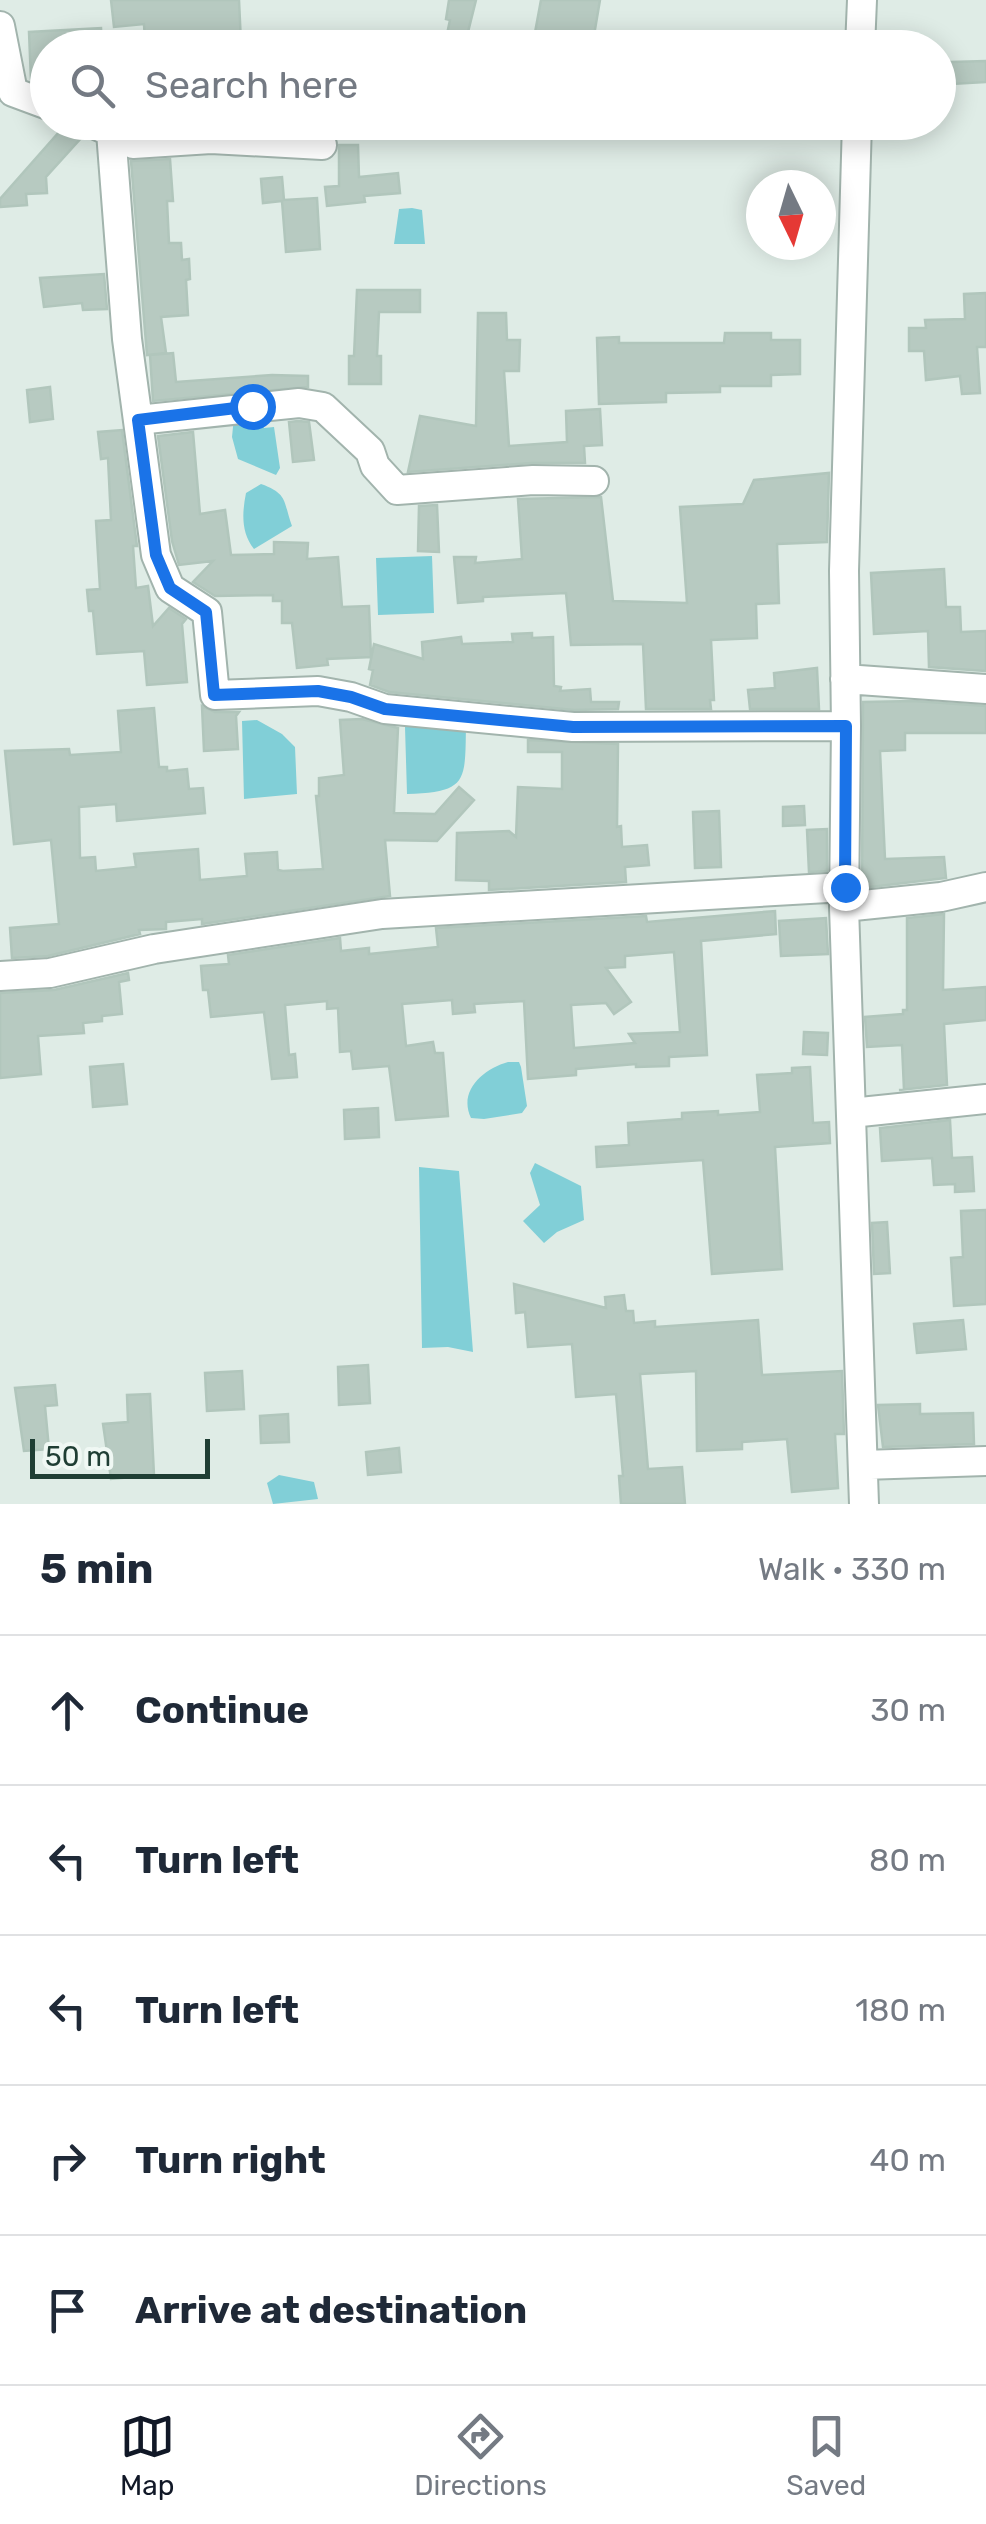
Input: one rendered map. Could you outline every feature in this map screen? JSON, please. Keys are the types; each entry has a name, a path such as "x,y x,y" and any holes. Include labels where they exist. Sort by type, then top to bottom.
{"street":[{"path":"861,30 862,0"},
{"path":"0,26 6,85 30,98"},
{"path":"102,140 156,555 170,588 206,612 214,695 318,691 403,711 573,727 846,726"},
{"path":"125,140 133,144 195,140"},
{"path":"227,140 322,146"},
{"path":"856,140 844,570 844,897 864,1504"},
{"path":"138,420 298,404 322,407 370,451 375,466 397,490 533,480 594,481"},
{"path":"845,679 986,689"},
{"path":"0,976 50,973 154,949 382,914 940,897 986,887"},
{"path":"851,1113 986,1098"},
{"path":"863,1465 986,1460"}],"water":[{"path":"399,209 422,210 425,244 394,244"},
{"path":"261,414 264,428 274,427 280,468 276,475 238,459 232,437 234,417"},
{"path":"261,484 281,495 292,526 254,549 245,530 244,508 246,493"},
{"path":"432,556 434,613 378,615 376,558"},
{"path":"257,720 282,734 295,747 297,794 244,799 242,721"},
{"path":"466,725 465,760 459,780 442,790 407,794 405,727"},
{"path":"508,1062 519,1062 527,1106 522,1113 471,1118 468,1099 475,1082"},
{"path":"535,1163 581,1186 584,1220 557,1232 544,1243 523,1221 540,1205 530,1173"},
{"path":"419,1167 459,1171 473,1352 448,1347 422,1348"},
{"path":"279,1475 314,1482 318,1499 273,1504 267,1483"}],"building":[{"path":"111,0 239,0 240,30 144,30 144,24 114,27"},
{"path":"449,0 476,0 468,30 448,30 450,20 446,19"},
{"path":"541,0 600,0 595,30 535,30"},
{"path":"986,61 986,82 956,84 956,62"},
{"path":"52,140 79,140 46,177 47,193 26,194 27,205 0,207 0,199"},
{"path":"339,145 358,145 359,177 398,173 400,193 364,196 365,202 327,206 325,187 339,186"},
{"path":"170,159 173,201 167,201 169,243 181,243 182,260 189,259 188,315 161,317 166,353 147,355 131,161"},
{"path":"282,177 284,200 317,198 320,249 286,252 282,201 263,203 261,179"},
{"path":"104,274 107,309 83,310 82,303 44,307 40,278"},
{"path":"357,290 420,290 420,312 379,312 377,356 381,356 381,384 349,384"},
{"path":"986,293 986,347 977,347 980,393 962,394 960,376 926,380 924,351 909,351 909,328 926,328 925,320 965,319 964,294"},
{"path":"478,313 506,313 507,340 520,340 519,371 504,371 509,446 567,442 566,411 600,409 602,445 584,446 585,463 408,472 420,416 476,426"},
{"path":"725,333 771,333 771,340 800,340 800,374 771,375 771,386 720,386 720,392 666,393 666,402 599,404 597,338 619,337 619,343 724,343"},
{"path":"173,353 176,382 308,376 308,387 153,401 150,355"},
{"path":"50,387 53,419 30,422 27,390"},
{"path":"289,422 309,422 314,460 293,462"},
{"path":"122,430 137,546 133,546 136,588 148,586 153,626 169,608 186,619 182,624 187,682 147,685 144,651 97,654 87,590 100,589 96,521 111,520 108,458 101,459 98,432"},
{"path":"193,432 200,514 225,510 231,555 274,554 274,542 308,543 307,559 338,557 342,607 369,606 371,657 327,659 328,665 297,668 292,623 282,623 282,601 273,601 273,595 215,596 193,582 213,561 179,565 172,541 158,436"},
{"path":"829,473 827,542 777,544 779,603 756,604 757,638 711,640 711,709 646,709 643,644 571,645 566,593 483,597 483,601 458,603 454,557 476,557 475,563 522,559 518,499 601,497 613,601 687,603 680,507 743,504 754,480"},
{"path":"437,505 439,552 418,551 419,506"},
{"path":"944,569 946,607 960,607 961,632 986,631 986,671 929,667 928,631 874,634 871,573"},
{"path":"532,633 532,638 553,637 554,686 561,687 560,691 590,689 591,702 619,702 618,709 574,710 389,692 370,685 374,644 423,659 422,642 461,637 462,644 513,642 512,634"},
{"path":"817,668 819,709 750,709 748,690 775,688 774,673"},
{"path":"863,702 986,706 986,733 905,733 905,750 880,751 885,859 944,857 946,878 862,888"},
{"path":"202,706 215,712 239,712 238,749 204,751"},
{"path":"154,708 159,767 167,767 167,771 187,769 189,789 203,788 205,813 117,821 116,804 79,807 80,858 95,857 96,871 136,867 134,854 198,849 200,880 247,876 245,854 277,852 278,870 283,871 323,869 316,796 319,778 344,775 340,720 362,719 398,728 394,813 435,814 459,787 474,800 437,841 385,840 390,896 202,924 202,919 166,922 166,929 139,930 140,934 48,956 12,958 10,928 59,924 51,840 14,844 5,751 69,749 70,755 121,752 118,711"},
{"path":"528,740 618,744 617,827 621,826 622,847 647,845 649,865 625,867 626,882 489,890 489,881 456,880 457,833 509,831 516,837 518,787 562,789 562,752 528,752"},
{"path":"804,806 805,825 783,826 783,807"},
{"path":"719,811 721,867 695,868 693,812"},
{"path":"827,829 827,871 809,872 807,830"},
{"path":"775,911 776,934 701,941 707,1055 669,1057 669,1066 636,1064 576,1069 576,1075 528,1079 524,1001 474,1004 475,1012 453,1014 452,1000 402,1004 406,1046 433,1042 435,1053 443,1053 448,1116 396,1120 389,1066 353,1069 351,1051 340,1052 338,1008 327,1009 327,1001 285,1005 289,1055 295,1054 297,1077 272,1079 264,1012 211,1017 208,990 203,990 201,966 229,964 228,955 340,938 341,951 369,948 369,954 438,947 436,928 646,916 647,922","holes":["674,952 680,1032 629,1034 635,1043 574,1048 571,1005 606,1003 614,1014 631,1002 606,968 625,967 625,956"]},
{"path":"944,914 943,990 986,987 986,1020 944,1024 947,1085 904,1089 902,1045 867,1047 865,1017 903,1014 907,1010 907,918"},
{"path":"826,918 828,954 781,956 779,921"},
{"path":"128,973 129,980 119,982 122,1014 83,1023 84,1033 38,1036 41,1074 0,1078 0,993 54,990"},
{"path":"804,1032 828,1033 827,1055 803,1054"},
{"path":"123,1064 127,1104 93,1107 90,1067"},
{"path":"810,1067 813,1123 829,1122 830,1143 775,1147 782,1269 712,1274 703,1160 597,1167 596,1147 629,1145 628,1123 682,1119 682,1113 760,1112 757,1075 792,1073 792,1068"},
{"path":"378,1108 379,1137 345,1139 344,1110"},
{"path":"950,1120 952,1158 972,1157 974,1191 955,1192 955,1184 934,1185 932,1158 882,1161 880,1128"},
{"path":"986,1210 986,1304 954,1306 951,1258 963,1257 961,1211"},
{"path":"887,1222 890,1273 874,1274 872,1223"},
{"path":"514,1284 606,1308 605,1297 624,1295 626,1311 633,1311 634,1323 655,1321 655,1327 758,1320 762,1375 842,1371 844,1434 835,1434 838,1488 792,1492 787,1439 742,1442 742,1449 697,1451 696,1371 640,1374 648,1469 682,1467 685,1504 621,1504 619,1476 623,1476 616,1394 576,1397 572,1344 528,1347 525,1312 516,1313"},
{"path":"963,1320 966,1349 917,1353 914,1324"},
{"path":"368,1365 370,1403 339,1405 338,1367"},
{"path":"242,1371 244,1409 207,1411 205,1373"},
{"path":"55,1385 57,1405 45,1406 49,1449 24,1451 15,1388"},
{"path":"150,1394 154,1475 111,1479 103,1424 128,1422 127,1395"},
{"path":"920,1404 920,1414 973,1413 974,1444 883,1447 878,1405"},
{"path":"288,1414 289,1442 261,1443 260,1416"},
{"path":"399,1448 401,1472 368,1475 366,1452"}],"route":[{"path":"252,406 138,420 156,555 170,588 206,612 214,695 318,691 385,709 573,727 846,726 845,887"}]}
